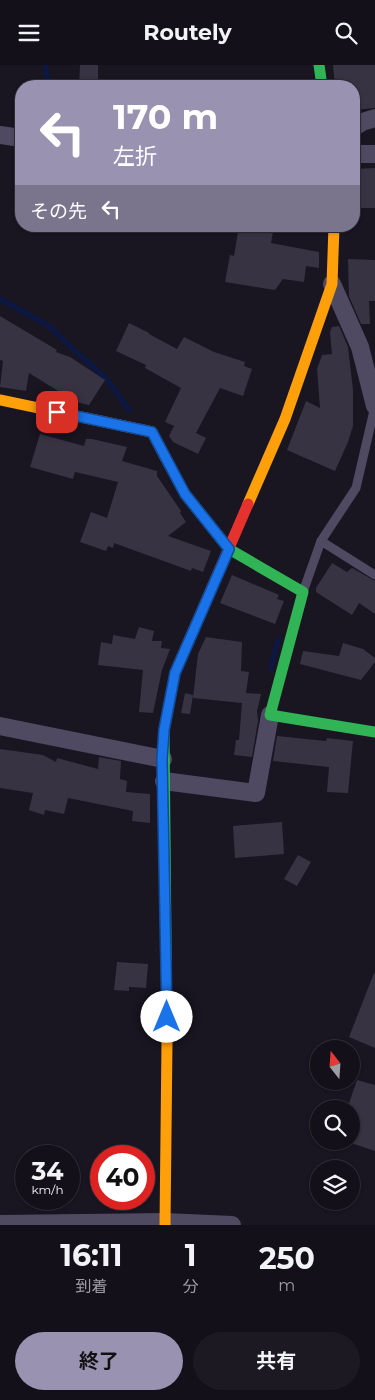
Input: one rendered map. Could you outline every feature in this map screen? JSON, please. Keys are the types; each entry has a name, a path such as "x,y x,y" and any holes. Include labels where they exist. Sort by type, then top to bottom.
{"street":[{"path":"319,65 321,80"},
{"path":"360,123 375,117"},
{"path":"0,135 15,137"},
{"path":"360,154 375,153"},
{"path":"165,1223 167,999 164,781 162,759 164,730 175,673 285,419 332,284 334,232"},
{"path":"332,284 360,347 375,406"},
{"path":"0,400 152,432 185,494 229,549 303,592 270,715 256,793 164,781"},
{"path":"270,715 375,732"},
{"path":"0,726 162,759"},
{"path":"0,1225 165,1223 232,1225"}],"lane":[{"path":"303,592 321,541 356,488 375,406"},
{"path":"321,541 375,575"}],"building":[{"path":"80,65 98,65 98,80 79,80"},
{"path":"333,65 375,65 375,108 360,109 360,80 334,80"},
{"path":"375,168 375,208 360,208 360,169"},
{"path":"238,232 273,232 271,243 319,252 319,268 306,266 304,282 283,279 275,290 225,282 230,255 234,256"},
{"path":"348,259 375,260 375,301 369,301 370,324 361,324 349,296"},
{"path":"0,316 57,350 56,352 70,357 105,380 89,405 76,402 29,373 26,391 0,387 3,361 0,360"},
{"path":"129,323 177,349 184,337 214,352 245,362 244,366 252,369 243,396 220,388 196,433 206,438 198,454 173,442 169,436 174,426 165,422 181,388 145,368 146,365 116,351"},
{"path":"339,326 348,347 353,390 353,426 335,471 287,450 306,401 320,408 317,369 322,355 332,354 330,332 332,327"},
{"path":"40,434 84,446 86,439 92,439 127,447 122,461 157,471 157,476 181,511 180,513 186,522 168,536 211,551 203,572 192,568 191,571 114,543 113,548 108,546 106,551 80,542 91,512 107,518 118,482 75,472 73,479 30,467"},
{"path":"332,563 347,572 352,568 375,581 375,614 359,603 352,615 316,592 316,588"},
{"path":"232,575 279,595 277,599 284,601 275,624 220,603"},
{"path":"139,627 154,631 152,641 162,641 161,648 170,649 162,670 153,713 139,712 143,670 98,665 101,642 112,644 113,635 135,639"},
{"path":"206,637 242,642 241,671 249,672 246,693 261,694 257,711 258,721 252,757 234,755 236,740 239,740 242,703 193,698 198,654"},
{"path":"343,643 363,649 375,658 375,662 361,680 300,664 303,651 339,656"},
{"path":"185,693 193,695 190,714 181,713"},
{"path":"277,736 326,741 327,738 353,741 348,793 327,792 329,767 273,761"},
{"path":"0,749 43,755 56,762 57,758 98,769 99,757 121,761 120,779 127,781 126,792 150,794 150,823 132,821 133,811 68,798 64,814 45,810 44,815 29,810 33,793 0,788"},
{"path":"282,822 284,854 235,858 233,826"},
{"path":"298,855 311,862 297,886 284,879"},
{"path":"117,962 148,964 146,988 129,987 129,991 114,990"},
{"path":"374,973 375,1048 360,1040 349,1037"},
{"path":"360,1081 375,1085 375,1151 360,1146 360,1100 350,1100 354,1090 360,1090"}],"waterway":[{"path":"45,65 48,80"},
{"path":"0,299 49,326 105,377 129,410"},
{"path":"271,668 278,640"}],"traffic: fast":[{"path":"319,65 321,80"},
{"path":"165,457 185,494 229,549 303,592 270,715 375,732"},
{"path":"164,731 167,1042"}],"traffic: slow":[{"path":"248,504 285,419 332,284 334,232"},
{"path":"0,400 152,432 165,457"},
{"path":"165,1225 167,1042"}],"traffic: jam":[{"path":"164,731 175,673 248,504"}],"route":[{"path":"57,412 152,432 185,494 229,549 175,673 164,730 162,759 167,1017"}]}
